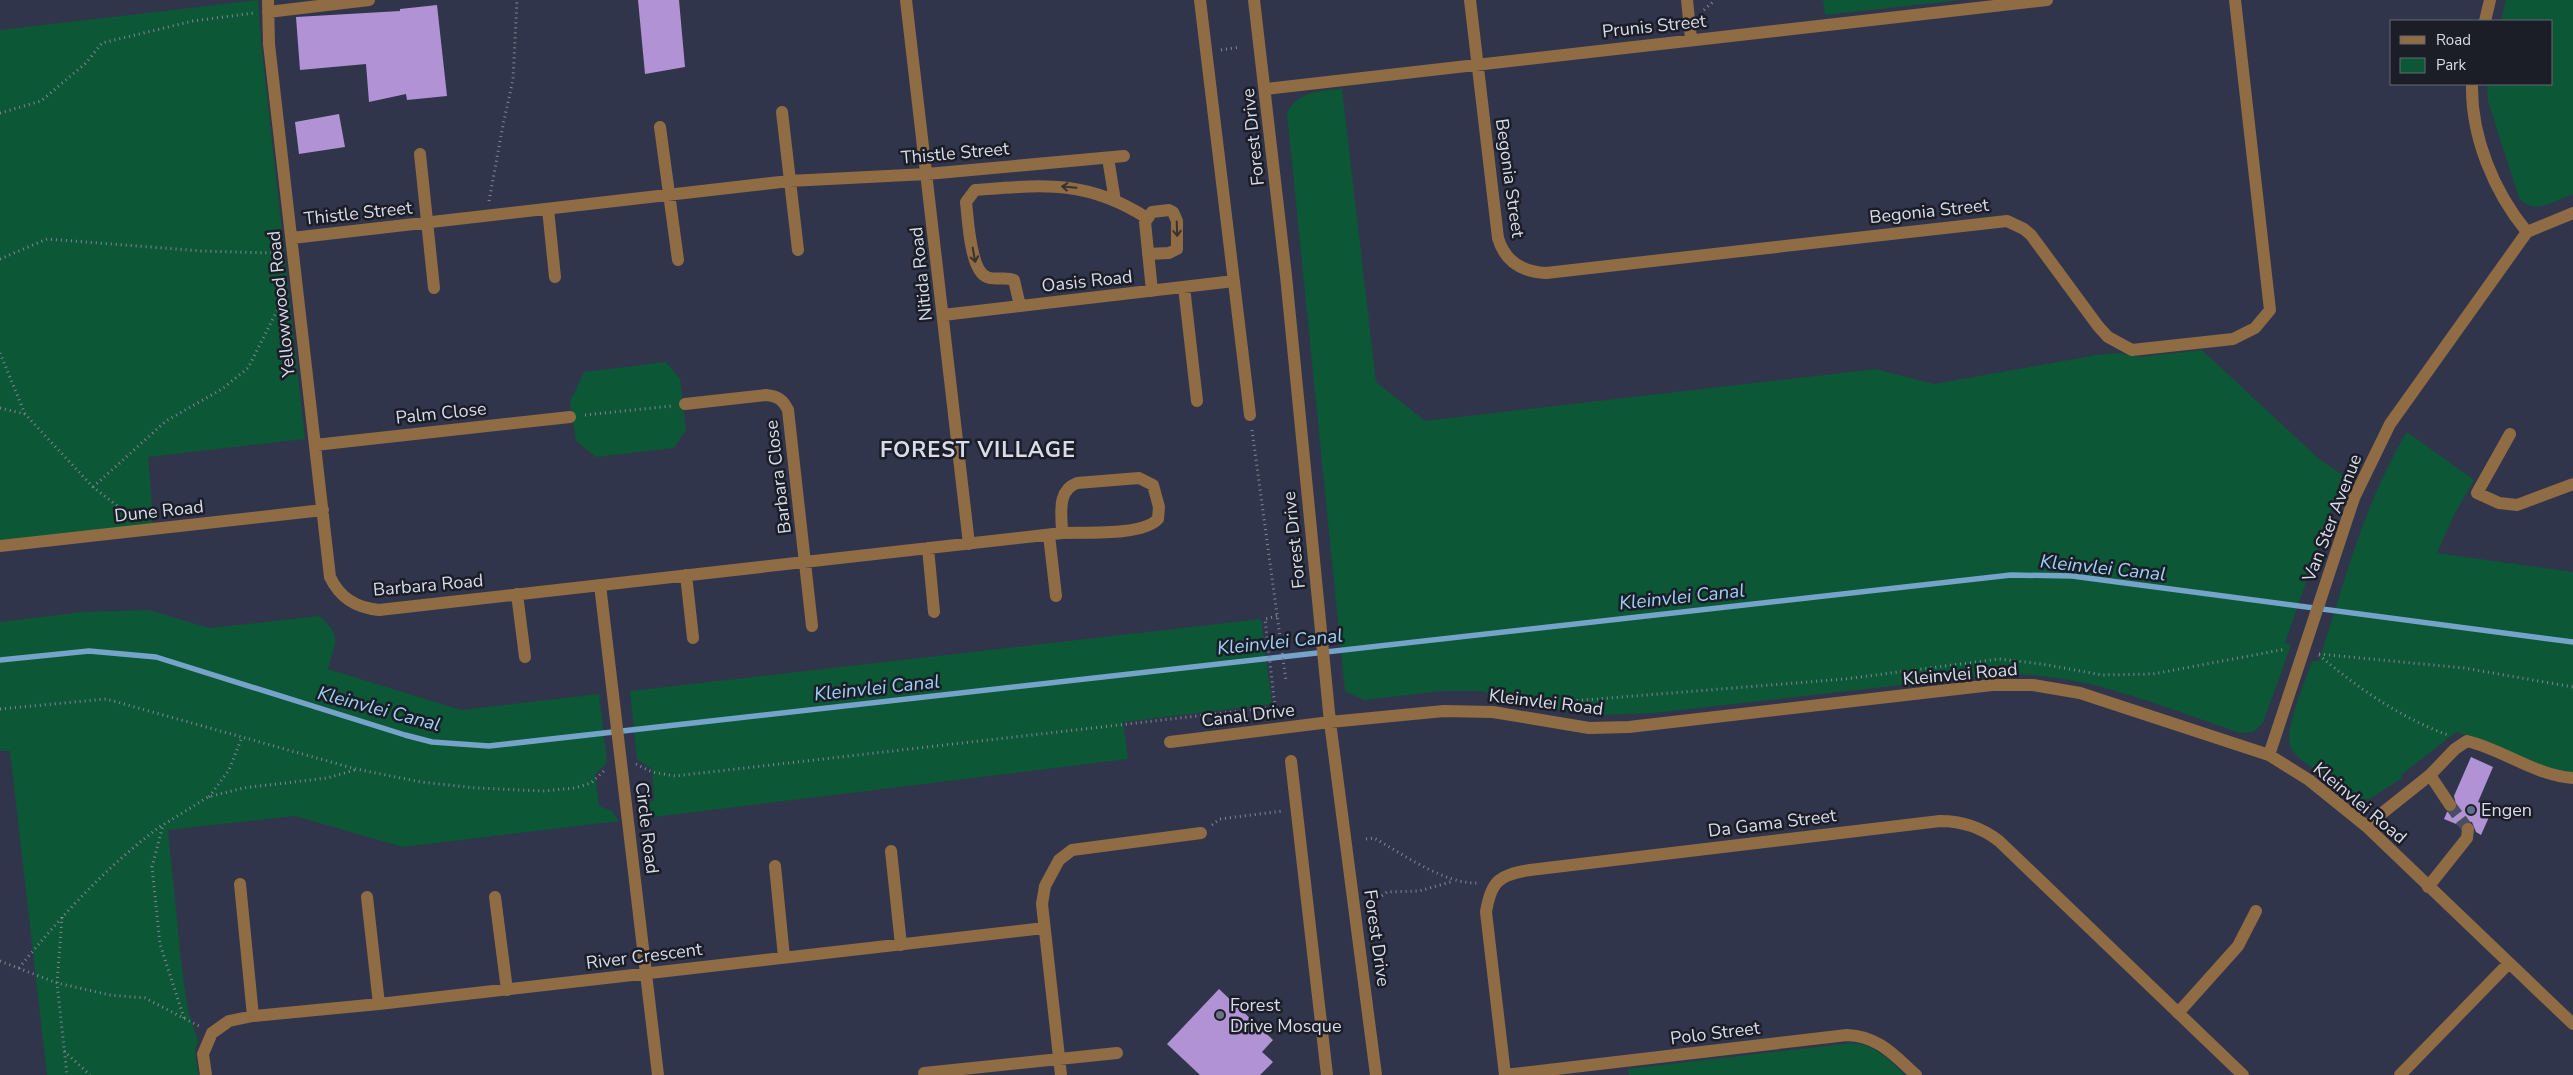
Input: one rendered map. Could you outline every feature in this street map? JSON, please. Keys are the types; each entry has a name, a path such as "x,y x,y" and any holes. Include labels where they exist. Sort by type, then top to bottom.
{"street":[{"path":"268,6 370,0"},
{"name":"Nitida Road","path":"906,0 969,544"},
{"name":"Forest Drive","path":"1200,0 1250,415"},
{"name":"Forest Drive","path":"1254,0 1265,89 1330,722 1376,1075"},
{"name":"Begonia Street","path":"1470,0 1498,238 1509,259 1526,270 1546,273 2007,222 2024,229 2031,236 2108,337 2132,350 2233,339 2255,328 2270,310 2235,0"},
{"path":"1687,0 1691,39"},
{"name":"Prunis Street","path":"1265,89 1477,63 2047,0"},
{"path":"2485,20 2490,0"},
{"name":"Yellowwood Road","path":"268,6 269,44 330,577 345,598"},
{"path":"2472,85 2472,104 2480,142 2510,212 2527,232 2573,213"},
{"path":"782,112 798,250"},
{"path":"660,127 678,260"},
{"name":"Thistle Street","path":"420,154 434,288"},
{"name":"Thistle Street","path":"292,238 789,181 927,174 1124,156"},
{"path":"1108,158 1116,201"},
{"path":"1020,306 1014,280 988,278 980,273 974,262 966,202 975,190 1069,187 1087,190 1116,201 1146,218"},
{"path":"548,210 555,277"},
{"path":"1148,254 1169,253 1177,249 1176,214 1169,210 1152,212 1146,218 1148,254 1152,291"},
{"name":"Van Ster Avenue","path":"2269,755 2354,498 2390,424 2527,232"},
{"name":"Oasis Road","path":"943,315 1234,281"},
{"path":"1184,287 1197,401"},
{"name":"Barbara Close","path":"684,404 766,395 776,396 784,401 788,410 806,562"},
{"name":"Palm Close","path":"315,445 570,417"},
{"path":"2510,434 2477,493 2499,503 2517,505 2573,484"},
{"name":"Barbara Road","path":"345,598 361,607 379,610 1062,533 1138,529 1150,525 1158,518 1159,514 1153,485 1139,478 1070,486 1062,501 1062,533"},
{"name":"Dune Road","path":"0,546 323,510"},
{"path":"1049,535 1056,596"},
{"path":"928,548 934,612"},
{"path":"806,562 812,626"},
{"path":"686,575 693,638"},
{"name":"Circle Road","path":"600,585 658,1075"},
{"path":"517,594 525,658"},
{"name":"Kleinvlei Road","path":"1330,722 1469,711 1514,714 1589,728 1628,727 1992,685 2033,685 2080,693 2269,755 2309,780 2366,826 2573,1024"},
{"name":"Canal Drive","path":"1170,742 1330,722"},
{"path":"2366,826 2430,775 2455,749 2467,741 2482,745 2547,775 2573,778"},
{"path":"1290,761 1327,1075"},
{"path":"2430,775 2450,805"},
{"name":"Da Gama Street","path":"1496,882 1510,873 1530,870 1940,821 1966,823 1984,830 1999,841 2243,1075"},
{"path":"2428,887 2467,838 2468,829"},
{"path":"1061,1075 1042,904 1043,891 1059,860 1067,852 1076,848 1201,833"},
{"path":"891,851 902,944"},
{"path":"775,866 784,957"},
{"path":"1496,882 1489,896 1486,912 1505,1075"},
{"path":"240,884 253,1016"},
{"path":"367,897 379,1004"},
{"path":"495,897 507,990"},
{"path":"2178,1013 2238,946 2256,911"},
{"name":"River Crescent","path":"212,1033 229,1021 253,1016 507,990 1044,928"},
{"path":"2400,1075 2509,963"},
{"path":"206,1075 203,1054 212,1033"},
{"name":"Polo Street","path":"1505,1075 1847,1035 1859,1036 1880,1043 1916,1075"},
{"path":"924,1073 1116,1053"}],"path":[{"path":"487,216 504,120 514,80 517,0"},
{"path":"0,113 41,101 86,63 102,44 268,6"},
{"path":"0,259 47,239 202,251 270,253 292,238"},
{"path":"93,487 166,421 222,389 248,368 285,293 297,284"},
{"path":"0,353 25,414 93,487 148,530"},
{"path":"570,417 684,404"},
{"path":"0,408 25,414"},
{"name":"Forest Drive","path":"1250,415 1286,681"},
{"path":"0,709 106,699 356,769 421,782 476,788 543,791 583,786 598,778 608,767 621,765 635,764 652,772 675,776 1275,707 1265,619 1278,616"},
{"path":"1545,704 1845,678 1999,659 2042,664 2102,675 2153,674 2286,649"},
{"path":"2467,741 2432,729 2352,684 2318,654 2464,668 2573,686"},
{"path":"208,797 229,770 242,737"},
{"path":"19,968 62,916 127,851 163,824 208,797 243,788 327,778 356,769"},
{"path":"1201,833 1220,819 1296,810"},
{"path":"163,824 152,867 160,944 184,1018"},
{"path":"1366,839 1374,838 1466,884 1496,882"},
{"path":"1374,902 1387,892 1419,891 1455,880"},
{"path":"62,916 57,982 67,1075"},
{"path":"0,961 57,982 110,995 144,998 212,1033"},
{"path":"64,1051 90,1075"}],"green space":[{"path":"258,0 305,439 148,457 154,528 0,546 0,30"},
{"path":"1823,0 1960,0 1825,15"},
{"path":"2506,0 2573,0 2573,194 2545,205 2531,206 2519,198 2488,101 2487,85 2553,85 2553,20 2501,20"},
{"path":"1342,89 1376,382 1425,421 1876,369 1934,384 2097,355 2119,353 2140,357 2202,350 2319,459 2343,475 2285,643 2291,645 2263,723 2253,732 2240,733 2117,691 2085,683 2022,675 1989,675 1654,713 1601,715 1547,708 1542,699 1478,691 1443,691 1364,700 1345,691 1287,113 1297,100 1303,96"},
{"path":"666,362 680,379 686,430 674,448 596,457 576,441 570,402 584,372"},
{"path":"2407,432 2474,480 2453,517 2437,553 2573,572 2573,777 2552,774 2497,746 2456,732 2401,775 2402,778 2369,799 2356,800 2299,758 2292,750 2289,737 2290,727 2312,661 2319,661 2346,573 2367,515 2392,459"},
{"path":"149,610 209,628 320,616 332,630 335,640 328,669 461,710 599,694 607,762 595,775 599,806 612,811 619,821 403,847 295,816 168,830 182,970 188,1010 198,1041 195,1050 198,1075 47,1075 10,751 0,751 0,622 83,612"},
{"path":"1261,619 1272,704 1123,722 1128,759 638,819 646,805 654,800 652,769 637,759 630,691"},
{"path":"1852,1043 1875,1050 1887,1058 1905,1075 1629,1075 1628,1069"}],"building":[{"path":"638,0 679,0 685,67 645,74"},
{"path":"437,5 447,96 407,100 406,94 369,102 366,64 300,70 296,17 400,11 400,9"},
{"path":"339,114 345,147 299,154 295,122"},
{"path":"2471,757 2493,767 2478,802 2493,808 2481,835 2476,832 2472,822 2465,821 2461,826 2444,819 2447,812 2454,812 2457,808 2454,796"},
{"name":"Forest Drive Mosque","path":"1219,989 1273,1040 1262,1052 1273,1062 1260,1075 1200,1075 1167,1044"}],"waterway":[{"name":"Kleinvlei Canal","path":"0,660 89,651 156,657 405,735 432,742 489,746 2011,575 2072,576 2573,642"}],"tunnel":[{"path":"2450,805 2468,829"}],"place":[{"name":"Engen","path":"2471,810"},
{"name":"Forest Drive Mosque","path":"1220,1015"}],"district":[{"name":"FOREST VILLAGE","path":"978,450"}]}
